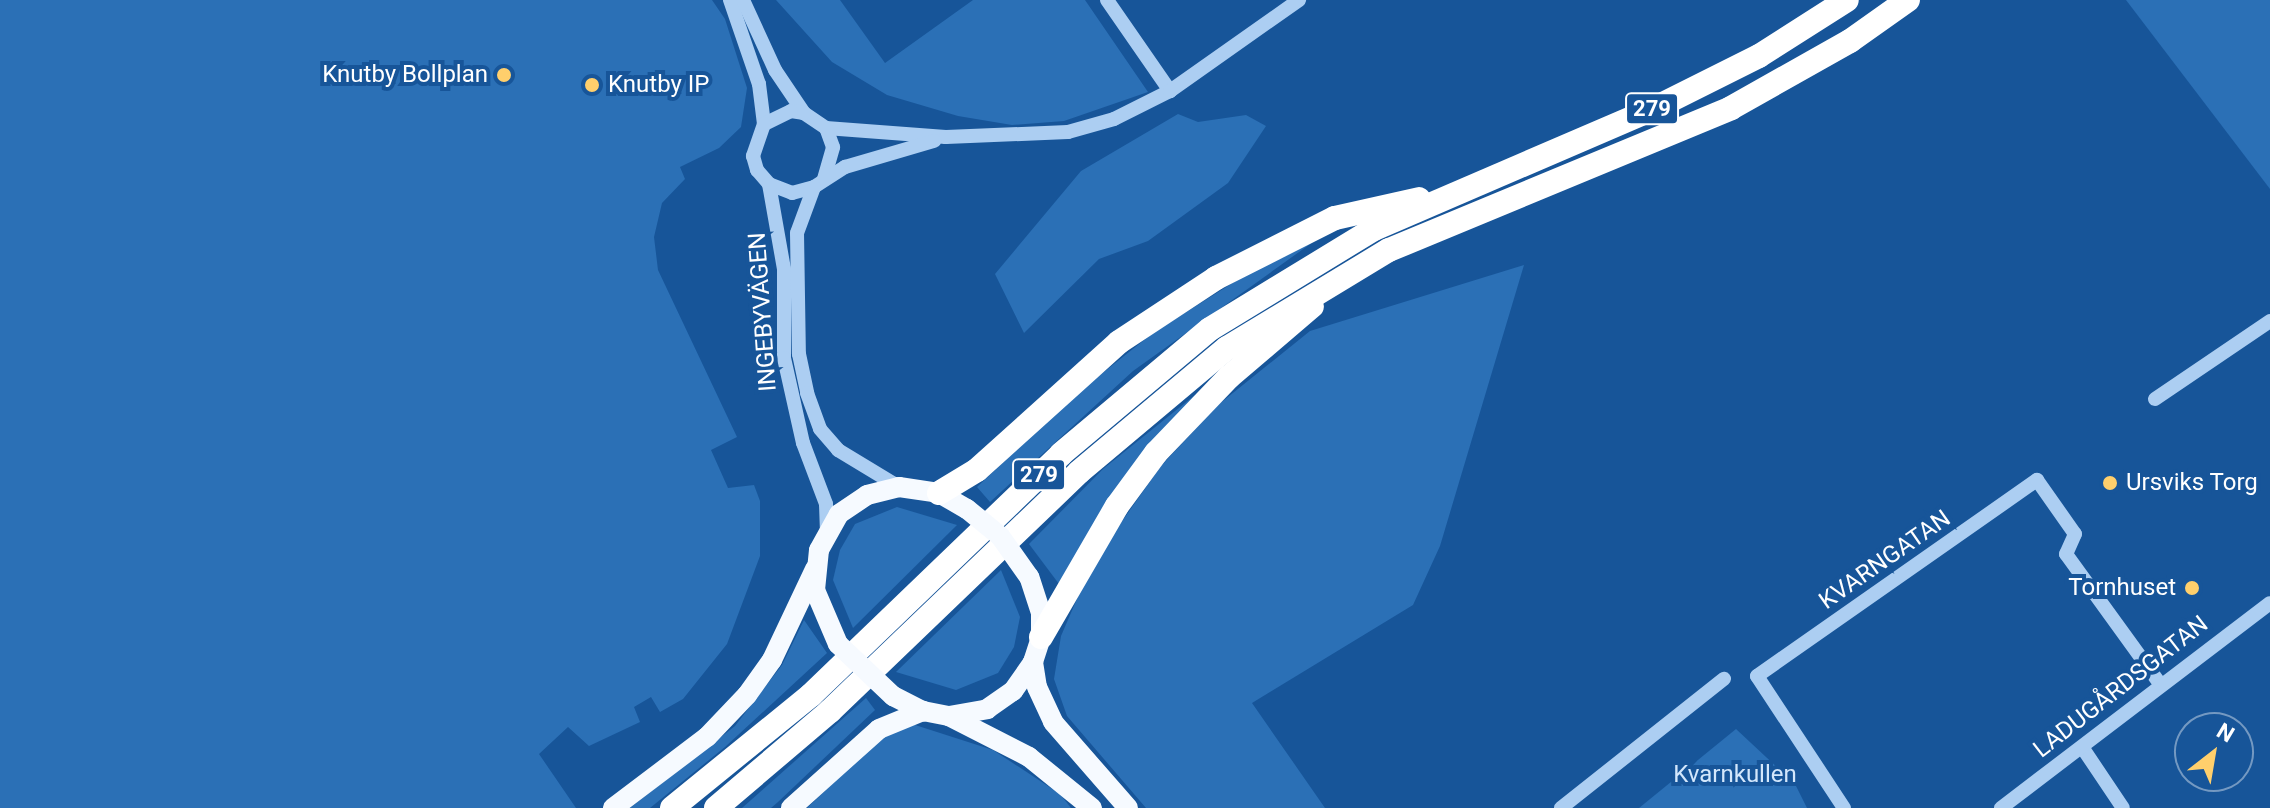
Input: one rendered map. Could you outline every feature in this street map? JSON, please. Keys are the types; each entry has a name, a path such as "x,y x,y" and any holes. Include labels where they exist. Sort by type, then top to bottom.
{"highway":[{"name":"279","path":"672,808 811,695 1061,454 1198,338 1341,245 1445,195 1657,107 1759,56 1847,0"},
{"name":"279","path":"716,808 830,711 1079,472 1176,387 1264,323 1357,268 1430,232 1731,108 1850,41 1908,0"},
{"path":"939,493 977,470 1119,342 1216,278 1335,218 1388,203 1445,195"},
{"path":"1041,637 1117,506 1156,453 1229,377 1357,268"}],"main road":[{"path":"613,808 707,737 747,695 772,660 815,569 827,529 854,501 899,487 939,493 967,509 1000,536 1029,577 1041,613 1041,637 1024,679 999,701 949,716"},
{"path":"815,569 820,610 838,644 893,696 923,711 949,716 1029,757 1092,808"},
{"path":"1033,662 1037,687 1053,722 1128,808"},
{"path":"791,808 879,729 923,711"}],"street":[{"path":"730,0 759,84 764,124 753,156 759,176 769,184 792,193 866,160 946,137"},
{"path":"743,0 775,70 804,113 826,128 946,137 1068,132 1114,119 1170,91 1299,0"},
{"path":"1107,0 1170,91"},
{"path":"764,124 777,115 804,113"},
{"path":"819,183 833,147 826,128"},
{"name":"INGEBYVÄGEN","path":"819,183 797,233 799,354 807,393 820,429 838,450 899,487"},
{"name":"INGEBYVÄGEN","path":"769,184 784,269 784,358 803,443 826,504 827,529"},
{"path":"2155,399 2270,321"},
{"name":"KVARNGATAN","path":"1844,808 1757,676 2037,480 2075,534 2066,554 2160,684"},
{"name":"LADUGÅRDSGATAN","path":"2001,808 2270,603"},
{"path":"1561,808 1724,679"},
{"path":"2082,747 2123,808"}],"green space":[{"path":"0,0 712,0 725,19 747,88 741,127 719,148 680,167 685,179 662,203 654,237 658,270 737,437 711,450 728,488 754,485 760,501 760,556 727,644 683,699 660,712 651,697 634,707 640,722 589,746 568,727 539,754 576,808 0,808"},
{"path":"776,0 840,0 885,63 973,0 1085,0 1148,92 1064,121 1012,125 958,116 887,95 832,62"},
{"path":"2126,0 2270,0 2270,189"},
{"path":"1178,114 1198,122 1246,115 1266,126 1228,183 1148,241 1099,259 1024,333 995,274 1081,171"},
{"path":"1313,242 1133,371 990,502 977,487 1080,391 1153,333 1274,257"},
{"path":"1524,265 1440,546 1413,605 1252,703 1325,808 1146,808 1067,716 1054,679 1061,636 1086,578 1118,527 1161,466 1218,405 1310,331"},
{"path":"1205,387 1059,584 1029,544 1103,469"},
{"path":"897,507 957,525 853,628 833,580 840,550 855,524"},
{"path":"1001,570 1020,617 1014,647 998,673 956,690 896,672"},
{"path":"804,620 827,653 725,747 650,808 630,808 735,726 782,665"},
{"path":"866,698 875,710 778,802 771,808 742,808"},
{"path":"912,724 993,750 1060,794 1071,808 807,808 888,731"},
{"name":"Kvarnkullen","path":"1736,729 1795,784 1807,808 1639,808"}],"place":[{"name":"Knutby Bollplan","path":"504,75"},
{"name":"Knutby IP","path":"592,85"},
{"name":"Ursviks Torg","path":"2110,483"},
{"name":"Tornhuset","path":"2192,588"}]}
